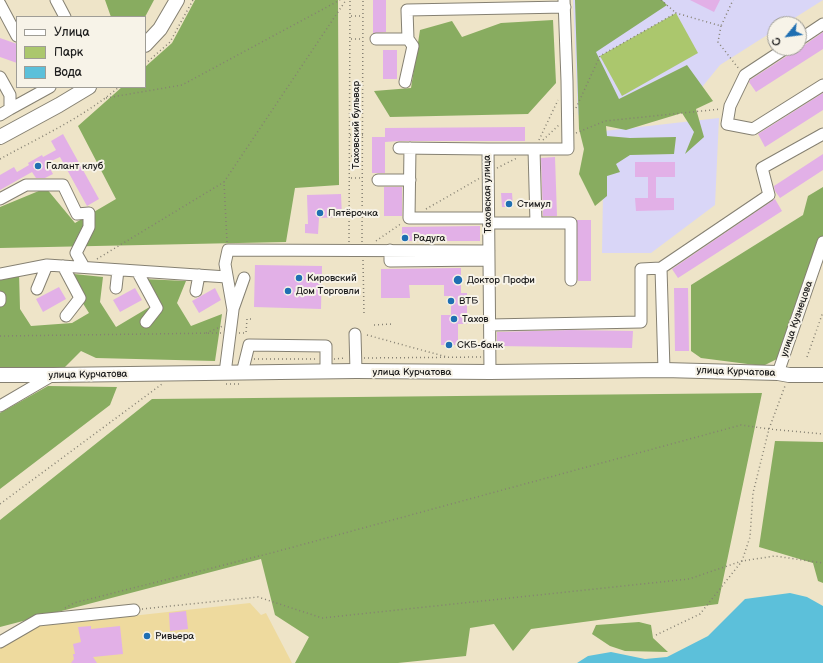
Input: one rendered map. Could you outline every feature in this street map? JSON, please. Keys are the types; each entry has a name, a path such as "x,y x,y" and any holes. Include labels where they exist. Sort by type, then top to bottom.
{"main road":[{"path":"146,45 160,29 177,0"},
{"path":"0,138 87,88"},
{"name":"улица Курчатова","path":"0,375 53,376 356,371 490,372 664,370 823,375"}],"street":[{"path":"56,0 64,16"},
{"path":"405,82 413,46 408,39 407,10 564,3"},
{"name":"Таховская улица","path":"490,372 488,149 568,149 564,3"},
{"path":"0,4 16,34"},
{"path":"807,35 823,24"},
{"path":"376,39 408,39"},
{"path":"774,56 745,75 730,106 727,124 753,129 823,85"},
{"path":"0,77 10,95 10,109"},
{"path":"0,115 48,88"},
{"path":"490,325 641,322 641,269 661,268 769,195 762,168 823,134"},
{"path":"488,149 404,148 410,180 409,218 571,223 571,280"},
{"path":"534,149 536,223"},
{"path":"378,180 410,180"},
{"path":"0,198 26,185 63,185 77,214 89,213 89,227 76,253 84,267"},
{"name":"улица Кузнецова","path":"783,374 823,242"},
{"path":"233,310 226,277 225,264 228,250 390,250 390,261 489,256"},
{"path":"0,274 47,265 226,277"},
{"path":"37,289 47,265"},
{"path":"63,266 80,298 66,316"},
{"path":"661,268 664,370"},
{"path":"116,288 118,270"},
{"path":"137,271 157,308 146,322"},
{"path":"196,291 199,275"},
{"path":"224,373 233,310 244,278"},
{"path":"355,334 356,371"},
{"path":"242,373 249,345 326,346 326,372"},
{"path":"0,406 53,376"},
{"path":"0,642 38,620 134,610"}],"path":[{"path":"146,63 170,42 193,0"},
{"path":"106,98 182,85 340,0"},
{"path":"97,259 224,182 346,0"},
{"name":"Таховский бульвар","path":"350,0 350,250"},
{"name":"Таховский бульвар","path":"363,0 362,250 364,314"},
{"path":"661,0 676,13 721,26"},
{"path":"734,0 721,26 718,42 743,73"},
{"path":"362,250 409,218 488,173 534,149 578,106 600,56 676,13"},
{"path":"350,16 363,16"},
{"path":"350,38 363,39"},
{"path":"534,149 567,81"},
{"path":"0,160 78,116 106,98 118,88"},
{"path":"568,136 605,121 724,109"},
{"path":"350,135 363,135"},
{"path":"350,156 363,156"},
{"path":"350,178 363,178"},
{"path":"224,182 228,250"},
{"path":"807,357 823,312"},
{"path":"0,336 246,333 247,319 250,319"},
{"path":"204,334 231,322"},
{"path":"374,325 393,324"},
{"path":"367,335 449,358"},
{"path":"656,635 700,614 742,562 750,537 753,493 783,374"},
{"path":"0,504 162,384"},
{"path":"60,610 74,603 290,548 741,425 823,434"},
{"path":"134,610 258,597 322,618 689,579 742,562 775,556 823,563"}],"shaded area":[{"path":"573,0 823,0 798,16 767,16 767,35 720,65 698,92 578,115"},
{"path":"719,118 715,205 651,253 602,253 604,131"}],"green space":[{"path":"105,0 154,0 146,16 111,16"},
{"path":"195,0 338,0 339,185 295,188 286,242 0,248 0,207 46,188 75,223 116,199 78,126 121,88 146,88 146,66 172,43"},
{"path":"575,0 662,0 667,5 596,52 619,99 687,65 713,101 696,109 704,137 685,154 694,132 682,113 626,130 606,126 607,136 630,138 676,137 674,154 630,155 616,164 620,172 607,176 607,196 595,206 579,174 584,149 579,129"},
{"path":"676,13 698,53 622,96 600,56"},
{"path":"553,20 556,83 528,114 390,117 374,91 411,88 420,30 452,21 462,37 501,23"},
{"path":"823,187 823,252 785,355 763,366 701,358 691,351 691,285 803,215 808,196"},
{"path":"0,273 19,273 20,309 31,326 72,323 89,313 64,273 103,277 100,302 116,327 153,305 143,279 186,281 177,303 191,326 222,314 215,361 96,358 81,351 62,370 0,369"},
{"path":"48,386 117,387 110,405 0,489 0,413"},
{"path":"762,393 718,604 531,629 513,651 494,624 470,628 466,656 398,663 295,663 309,637 275,615 261,559 0,627 0,520 152,399"},
{"path":"775,441 823,442 823,583 818,581 813,563 759,547"},
{"path":"639,622 651,625 653,638 668,652 625,651 610,646 592,634 596,625"}],"sand":[{"name":"Ривьера","path":"250,603 261,615 266,613 292,663 0,663 0,644 31,627"}],"water":[{"path":"790,593 807,597 823,606 823,663 577,663 588,656 611,652 645,659 667,657 708,636 745,599"}],"building":[{"path":"373,0 386,0 386,32 373,33"},
{"path":"690,0 720,0 714,12"},
{"path":"823,32 823,49 756,92 749,82 750,80 787,56 807,56 807,43"},
{"path":"0,38 16,44 16,63 0,57"},
{"path":"383,50 397,50 397,79 383,79"},
{"path":"823,93 823,110 765,147 758,134"},
{"path":"525,127 525,141 385,142 385,128"},
{"path":"63,134 99,199 87,206 60,157 47,163 53,174 45,178 36,178 32,172 0,190 0,175 14,167 17,172 29,165 28,163 42,155 43,157 56,150 51,141"},
{"path":"372,137 385,137 385,173 372,173"},
{"path":"823,154 823,170 780,198 775,191 774,186"},
{"path":"555,157 557,216 543,216 541,158"},
{"path":"635,162 675,162 675,177 656,177 656,198 674,198 674,210 636,211 635,198 648,198 648,177 635,177"},
{"path":"384,187 402,187 402,216 384,216"},
{"path":"501,193 512,193 513,207 502,207"},
{"path":"341,194 342,217 319,218 318,234 305,233 305,224 308,224 307,195"},
{"path":"775,199 782,211 678,278 672,269"},
{"path":"577,220 591,220 591,281 578,281"},
{"path":"480,226 480,241 402,241 402,227"},
{"name":"Дом Торговли","path":"255,265 322,266 321,309 254,307"},
{"path":"461,268 461,293 467,293 467,324 458,324 458,345 441,345 441,315 451,315 451,296 444,296 444,285 409,285 410,298 381,298 381,269"},
{"path":"59,287 66,299 43,312 36,299"},
{"path":"135,288 142,300 120,312 113,300"},
{"path":"215,288 221,300 199,313 192,301"},
{"path":"674,288 688,288 689,351 675,351"},
{"path":"571,330 633,331 632,348 497,346 497,332"},
{"path":"186,611 188,629 170,631 169,613"},
{"path":"91,626 91,629 120,626 123,654 93,657 97,663 71,663 74,659 73,654 75,654 73,644 81,642 78,627"}],"place":[{"name":"Галант клуб","path":"38,166"},
{"name":"Стимул","path":"509,204"},
{"name":"Пятёрочка","path":"320,213"},
{"name":"Радуга","path":"405,238"},
{"name":"Кировский","path":"299,278"},
{"name":"Доктор Профи","path":"458,280"},
{"name":"Дом Торговли","path":"288,291"},
{"name":"ВТБ","path":"451,301"},
{"name":"Тахов","path":"454,319"},
{"name":"СКБ-банк","path":"449,345"},
{"name":"Ривьера","path":"147,636"}]}
